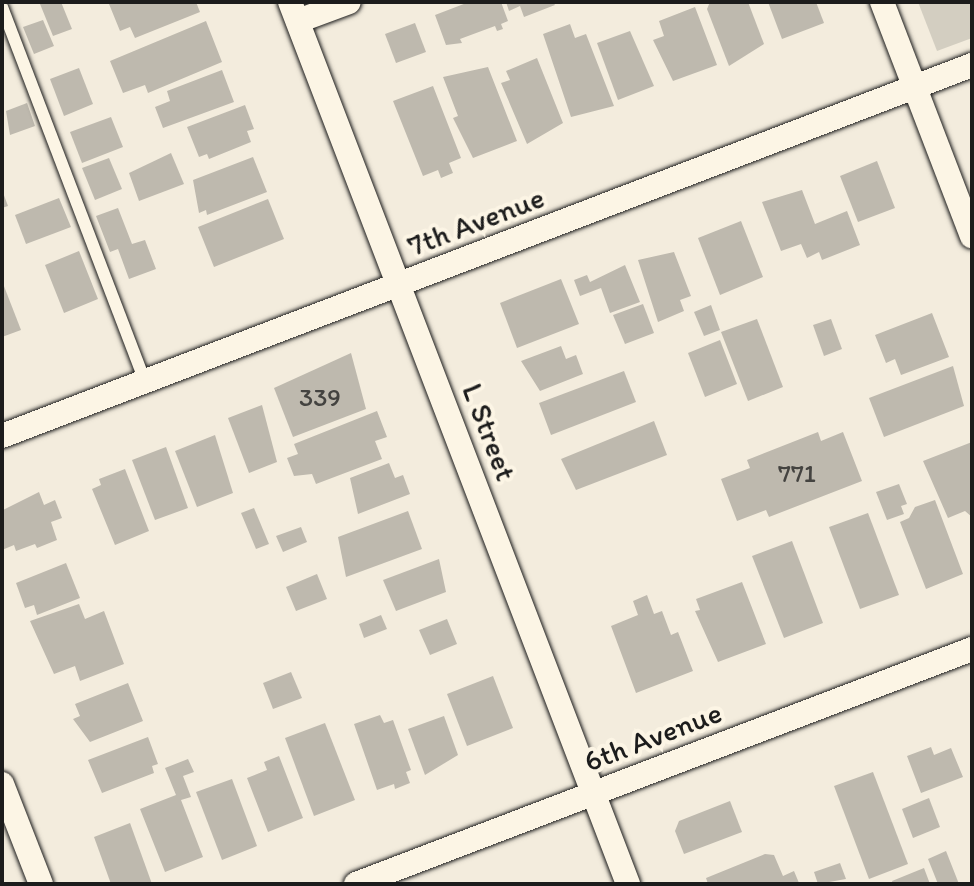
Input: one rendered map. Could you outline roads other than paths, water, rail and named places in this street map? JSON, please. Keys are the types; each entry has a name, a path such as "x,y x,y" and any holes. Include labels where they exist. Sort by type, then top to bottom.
{"street":[{"path":"294,12 349,2"},
{"path":"882,2 972,236"},
{"name":"L Street","path":"294,12 628,884"},
{"name":"7th Avenue","path":"2,436 972,65"},
{"name":"6th Avenue","path":"356,884 972,649"},
{"path":"2,784 41,884"}],"lane":[{"path":"2,7 145,382"}]}
